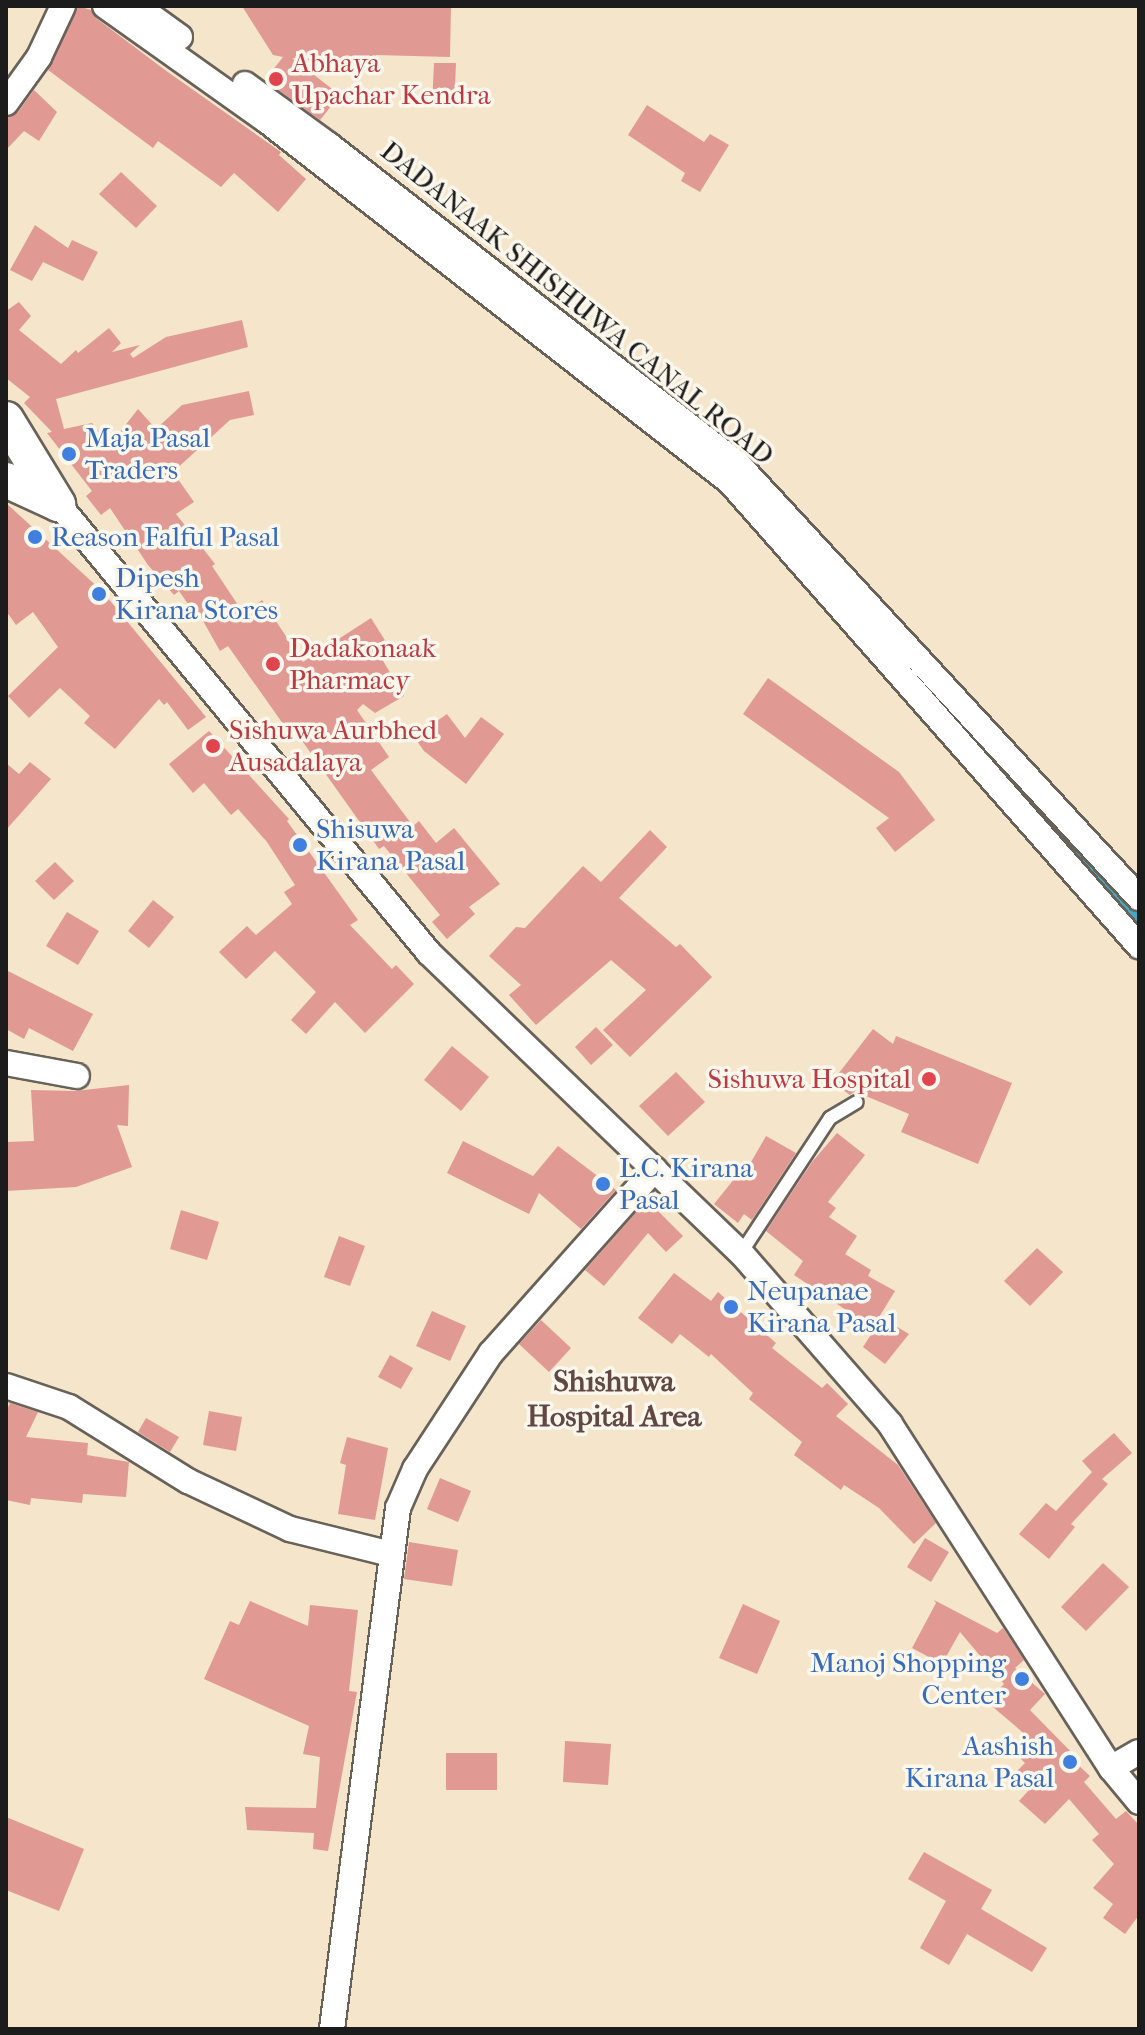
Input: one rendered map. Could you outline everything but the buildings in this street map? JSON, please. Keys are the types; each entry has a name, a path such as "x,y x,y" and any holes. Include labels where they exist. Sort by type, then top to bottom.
{"main road":[{"path":"6,419 58,504"},
{"path":"6,480 58,504"}],"street":[{"path":"6,103 39,57 63,6"},
{"name":"DADANAAK SHISHUWA CANAL ROAD","path":"105,6 267,121 730,482 1139,946"},
{"name":"DADANAAK SHISHUWA CANAL ROAD","path":"137,6 329,145 738,464 1139,898"},
{"path":"58,504 429,953 741,1253 890,1424 1111,1768 1139,1802"},
{"path":"6,1063 77,1076"},
{"path":"332,2029 391,1554 403,1495 450,1411 491,1353 655,1169"},
{"path":"6,1386 69,1407 188,1481 290,1529 391,1554"},
{"path":"1111,1768 1139,1752"}],"lane":[{"path":"741,1253 830,1118 857,1102"}],"waterway":[{"path":"1016,782 1139,918"}],"place":[{"name":"Abhaya Upachar Kendra","path":"276,79"},
{"name":"Maja Pasal Traders","path":"69,454"},
{"name":"Reason Falful Pasal","path":"35,537"},
{"name":"Dipesh Kirana Stores","path":"99,594"},
{"name":"Dadakonaak Pharmacy","path":"273,664"},
{"name":"Sishuwa Aurbhed Ausadalaya","path":"213,746"},
{"name":"Shisuwa Kirana Pasal","path":"300,845"},
{"name":"Sishuwa Hospital","path":"929,1079"},
{"name":"L.C. Kirana Pasal","path":"603,1184"},
{"name":"Neupanae Kirana Pasal","path":"731,1307"},
{"name":"Manoj Shopping Center","path":"1022,1679"},
{"name":"Aashish Kirana Pasal","path":"1070,1762"}],"district":[{"name":"Shishuwa Hospital Area","path":"614,1399"}]}
